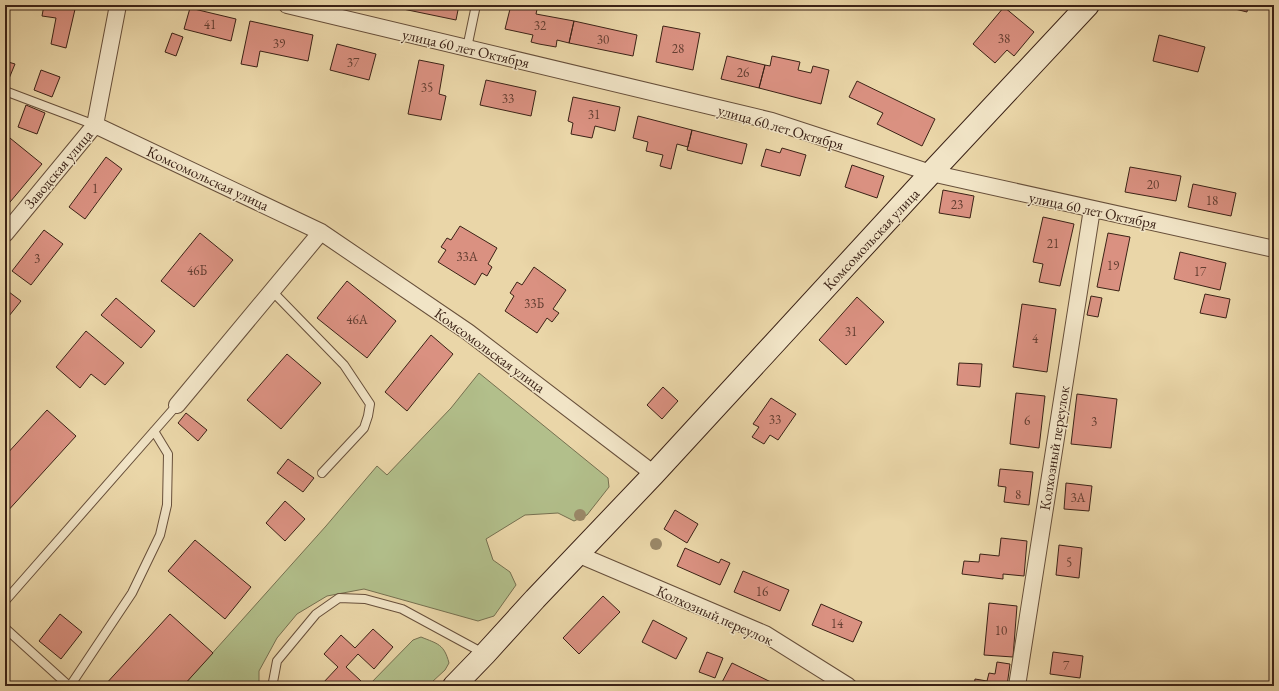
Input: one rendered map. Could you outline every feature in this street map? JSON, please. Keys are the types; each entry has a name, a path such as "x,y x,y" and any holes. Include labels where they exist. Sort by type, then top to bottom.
{"main road":[{"name":"Комсомольская улица","path":"454,686 654,474 1088,5"}],"street":[{"name":"Заводская улица","path":"5,234 95,125 118,5"},
{"name":"улица 60 лет Октября","path":"286,5 772,121 931,174 1274,250"},
{"name":"Комсомольская улица","path":"95,125 321,232 468,332 654,474"},
{"name":"Колхозный переулок","path":"1017,686 1092,209"},
{"path":"177,405 321,232"},
{"name":"Колхозный переулок","path":"577,554 765,634 848,686"}],"lane":[{"path":"467,48 476,5"},
{"path":"5,91 95,125"},
{"path":"272,291 344,365 370,404 364,428 322,473"},
{"path":"5,601 177,405"},
{"path":"5,628 70,686 132,593 160,535 167,505 168,454 154,431"},
{"path":"274,686 273,682 277,660 316,614 339,598 365,599 402,609 485,654"}],"green space":[{"path":"479,373 608,478 609,487 587,515 574,521 558,513 525,515 486,539 493,560 510,572 516,585 494,616 478,621 364,589 327,596 297,614 277,638 259,671 259,686 183,686 326,526 377,466 387,475 451,408"},
{"path":"421,637 436,643 445,652 449,663 445,670 432,682 420,686 368,686 413,640"}],"building":[{"path":"44,5 76,5 66,48 51,44 56,18 42,16"},
{"path":"404,5 459,5 456,20 403,9"},
{"path":"511,5 538,5 536,14 574,21 569,43 557,40 556,47 539,44 531,42 533,35 505,29"},
{"path":"1231,5 1248,5 1247,12 1231,8"},
{"path":"1004,7 1034,32 1014,56 1007,50 995,63 973,44"},
{"path":"190,8 236,19 231,41 184,29"},
{"path":"250,21 313,35 308,61 260,51 257,67 241,64"},
{"path":"574,21 637,35 633,56 569,43"},
{"path":"663,26 700,33 693,70 656,62"},
{"path":"172,33 183,37 176,56 165,52"},
{"path":"1159,35 1205,47 1198,72 1153,61"},
{"path":"337,44 376,54 369,80 330,70"},
{"path":"727,56 765,65 759,88 721,79"},
{"path":"772,56 800,62 798,70 811,73 813,66 829,70 821,104 759,88 765,65 770,66"},
{"path":"419,60 444,65 439,94 446,96 441,120 408,114"},
{"path":"5,61 15,64 8,81 5,79"},
{"path":"41,70 60,77 52,97 34,90"},
{"path":"486,80 536,91 531,116 480,105"},
{"path":"857,81 935,119 922,146 877,124 883,113 849,97"},
{"path":"573,97 620,107 615,131 595,126 592,138 571,134 573,123 568,121"},
{"path":"26,105 45,113 37,134 18,127"},
{"path":"638,116 692,130 688,147 677,144 671,169 660,166 663,155 646,151 648,142 633,138"},
{"path":"692,130 747,144 742,164 687,150"},
{"path":"5,134 42,164 5,208"},
{"path":"782,148 806,155 800,176 761,166 766,149 780,153"},
{"path":"106,157 122,169 85,219 69,207"},
{"path":"852,165 884,176 877,198 845,187"},
{"path":"1130,167 1181,176 1176,201 1125,192"},
{"path":"1193,184 1236,193 1231,216 1188,207"},
{"path":"943,190 974,196 970,218 939,213"},
{"path":"1043,217 1074,224 1060,286 1039,282 1043,264 1033,262"},
{"path":"460,226 497,248 488,264 492,267 487,276 482,273 475,285 438,262 446,250 441,247 447,238 451,240"},
{"path":"44,230 63,244 31,285 12,271"},
{"path":"200,233 233,260 194,307 161,281"},
{"path":"1108,233 1130,237 1119,291 1097,287"},
{"path":"1180,252 1226,263 1220,290 1174,279"},
{"path":"534,267 566,290 553,309 559,313 552,322 547,318 537,333 505,311 514,296 510,293 517,282 522,285"},
{"path":"347,281 396,321 367,358 317,318"},
{"path":"5,289 21,301 5,321"},
{"path":"1205,294 1230,299 1226,318 1200,313"},
{"path":"1091,296 1102,298 1098,317 1087,315"},
{"path":"857,297 884,322 846,365 819,340"},
{"path":"116,298 155,331 141,348 101,315"},
{"path":"1022,304 1056,309 1047,372 1013,367"},
{"path":"86,331 124,363 105,385 91,374 80,388 56,367"},
{"path":"431,335 453,354 407,411 385,392"},
{"path":"287,354 321,383 281,429 247,400"},
{"path":"959,363 982,364 980,387 957,385"},
{"path":"663,387 678,401 662,419 647,405"},
{"path":"1016,393 1045,396 1039,448 1010,444"},
{"path":"1077,394 1117,399 1111,448 1071,444"},
{"path":"771,398 796,414 778,440 770,435 764,444 752,437 759,427 753,424"},
{"path":"47,410 76,436 5,514 5,456"},
{"path":"186,413 207,430 198,441 178,423"},
{"path":"288,459 314,478 303,492 277,473"},
{"path":"1000,469 1033,472 1029,505 1004,502 1006,487 998,486"},
{"path":"1066,483 1092,486 1089,511 1064,509"},
{"path":"285,501 305,519 285,541 266,523"},
{"path":"675,510 698,524 687,543 664,529"},
{"path":"1001,538 1027,541 1024,576 1003,574 1003,579 962,574 964,561 979,562 980,554 999,556"},
{"path":"195,540 251,587 225,619 168,571"},
{"path":"1059,545 1082,548 1079,578 1056,575"},
{"path":"685,548 719,563 721,559 730,563 720,585 677,566"},
{"path":"743,571 789,590 780,611 734,592"},
{"path":"603,596 620,612 579,654 563,638"},
{"path":"989,603 1017,606 1013,657 984,655"},
{"path":"821,604 862,622 853,642 812,625"},
{"path":"60,614 82,632 61,659 39,641"},
{"path":"170,614 213,653 183,686 104,686"},
{"path":"653,620 687,638 676,659 642,642"},
{"path":"373,629 393,647 374,669 358,654 346,667 361,681 357,686 324,686 322,684 338,667 324,654 341,635 355,648"},
{"path":"707,652 723,658 715,678 699,672"},
{"path":"1053,652 1083,656 1080,678 1050,674"},
{"path":"997,662 1010,664 1007,686 974,686 975,679 987,681 989,673 995,674"},
{"path":"732,663 777,685 777,686 720,686"}]}
